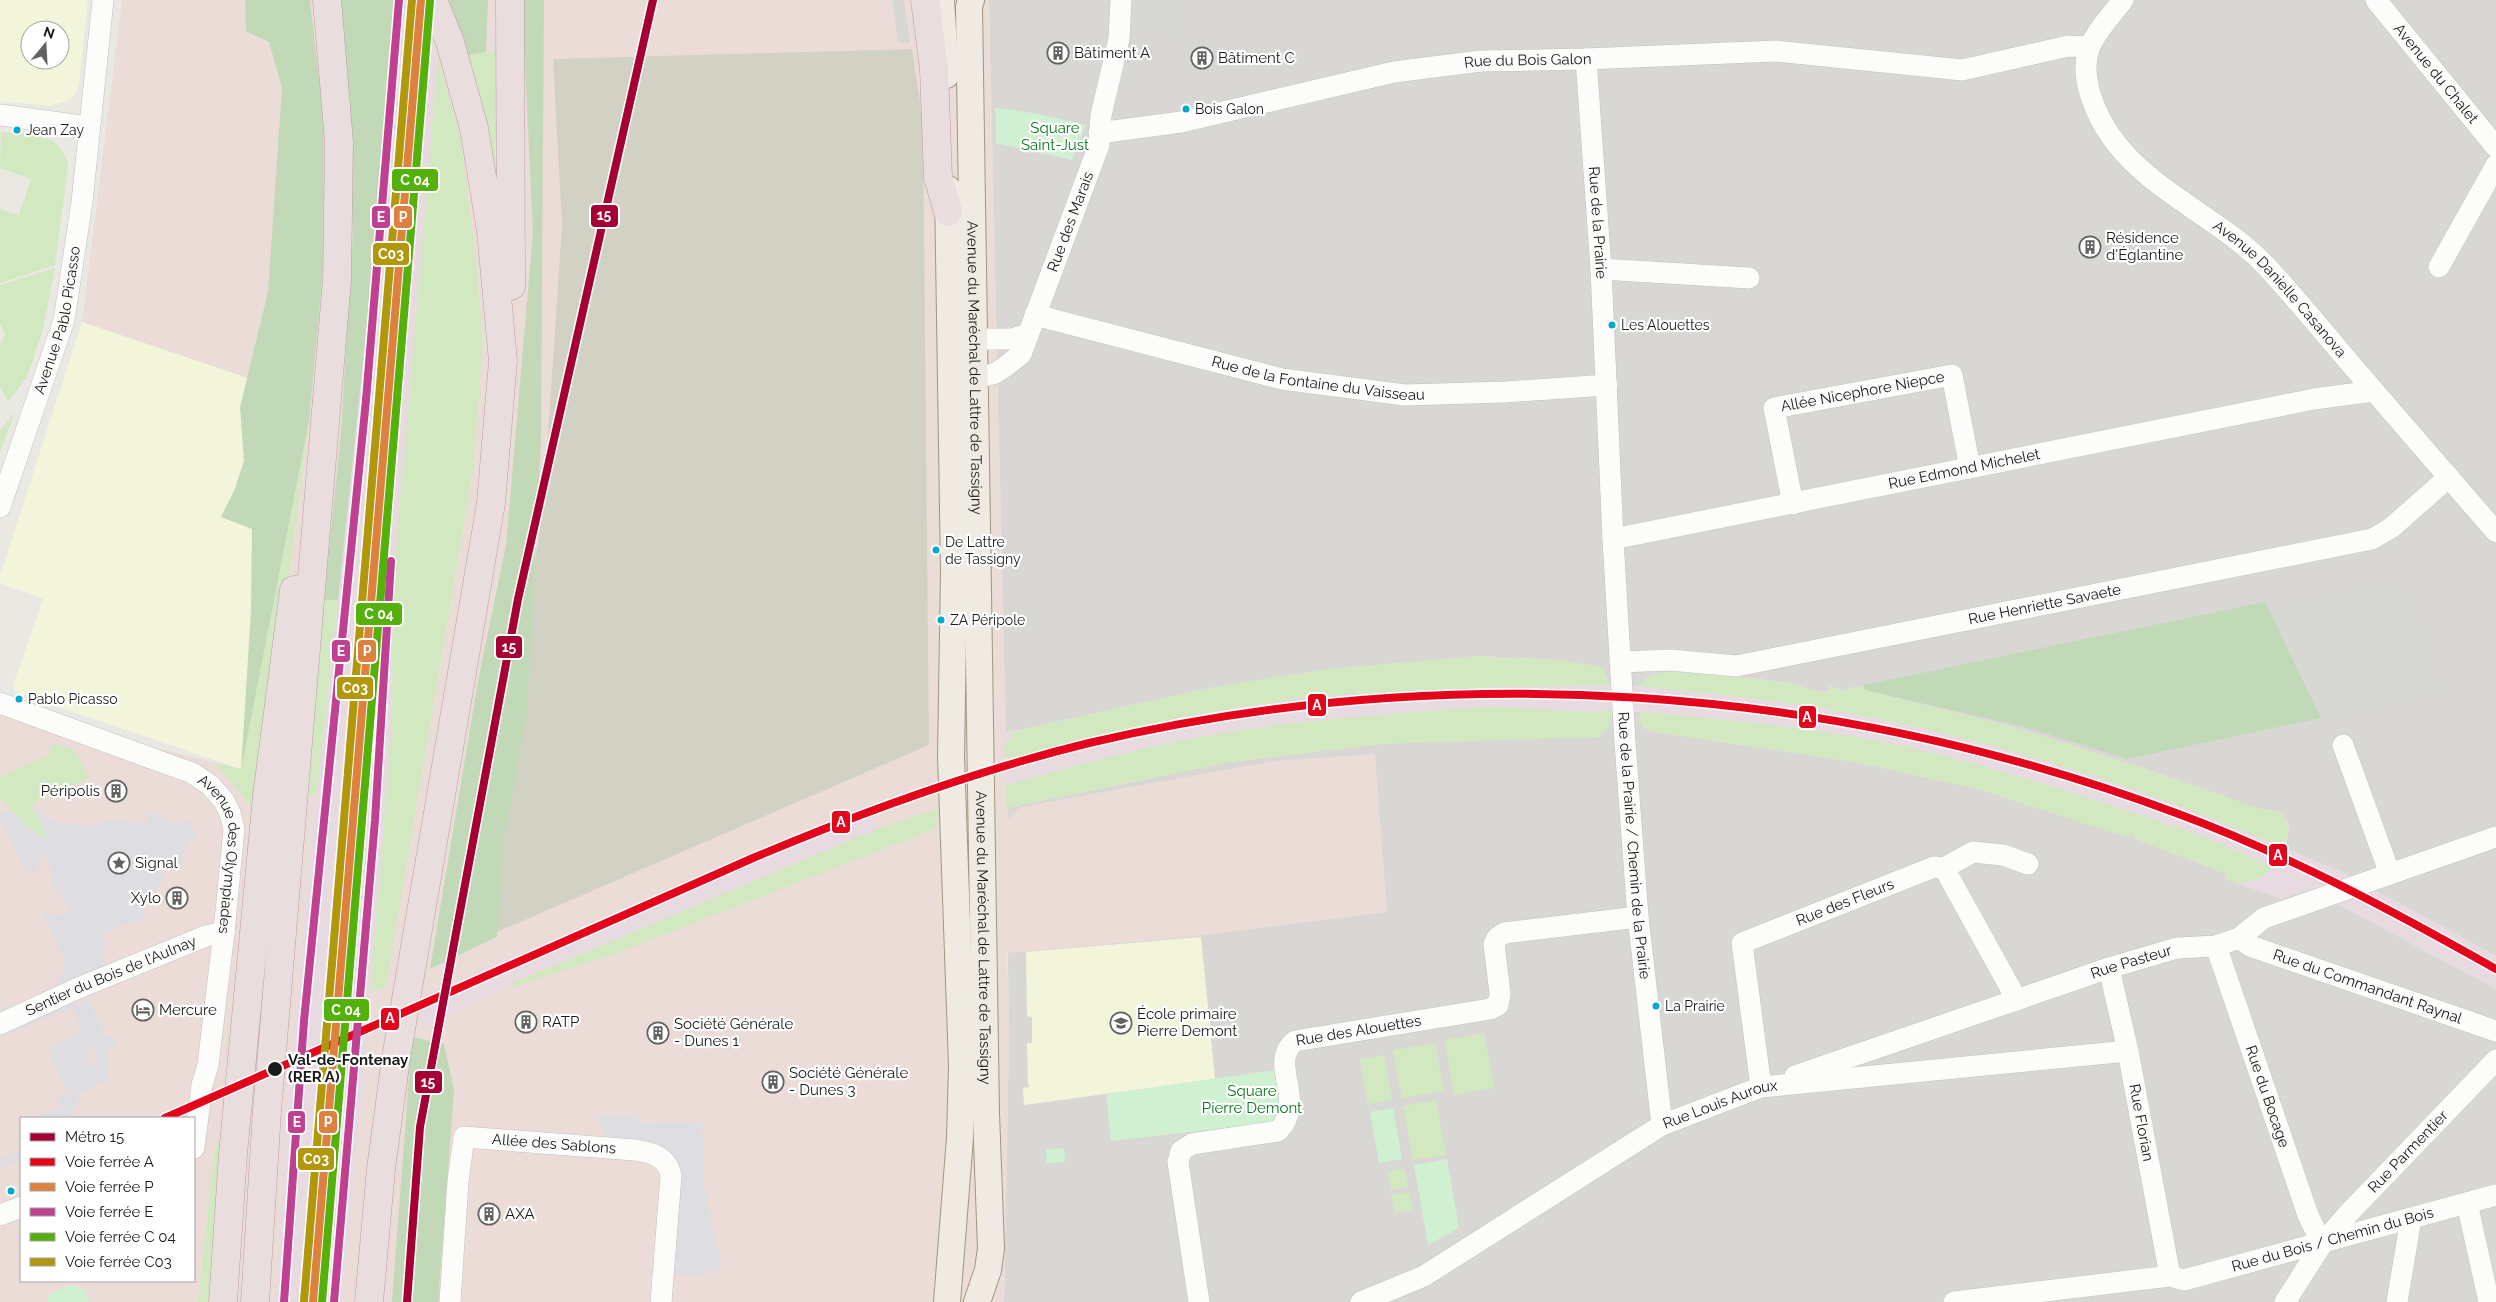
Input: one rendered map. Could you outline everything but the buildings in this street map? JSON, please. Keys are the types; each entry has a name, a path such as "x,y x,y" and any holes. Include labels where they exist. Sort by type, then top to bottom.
{"highway":[{"path":"256,1302 267,1112 338,280 339,142 327,0"},
{"path":"369,1302 381,1169 396,1058 491,503 503,361 491,232 474,128 450,42 433,0"},
{"path":"503,361 511,342 510,0"},
{"path":"925,0 934,69 938,177 948,212"},
{"path":"223,1302 236,1129 267,796 292,600 322,463"}],"main road":[{"name":"Avenue du Maréchal de Lattre de Tassigny","path":"941,0 946,85 954,573 951,757 962,1083 948,1302"},
{"name":"Avenue du Maréchal de Lattre de Tassigny","path":"970,2 986,1113 991,1242 990,1261 977,1302"}],"street":[{"name":"Avenue Pablo Picasso","path":"0,507 64,320 82,202 103,0"},
{"name":"Rue des Marais","path":"1028,334 1099,145 1101,115 1119,39 1121,0"},
{"path":"2088,47 2123,0"},
{"name":"Avenue du Chalet","path":"2377,0 2496,148"},
{"name":"Rue du Bois Galon","path":"1100,133 1181,122 1394,72 1481,61 1586,60 1776,51 1962,70 2068,46 2088,47"},
{"name":"Avenue Danielle Casanova","path":"2088,47 2084,65 2095,106 2113,137 2134,164 2164,190 2218,226 2256,256 2496,532"},
{"name":"Rue de la Prairie","path":"1586,60 1602,269 1607,385"},
{"path":"0,115 89,127"},
{"path":"2439,267 2496,165"},
{"path":"1602,269 1749,278"},
{"path":"948,277 960,299 962,367 966,374 975,376 996,374 1028,334"},
{"path":"975,339 1012,339 1028,334"},
{"name":"Rue de la Fontaine du Vaisseau","path":"1028,334 1282,379 1405,396 1607,385"},
{"name":"Rue Edmond Michelet","path":"2314,399 2356,370"},
{"name":"Allée Nicephore Niepce","path":"1793,504 1774,408 1952,375 1970,468"},
{"name":"Rue de la Prairie / Chemin de la Prairie","path":"1607,385 1620,662 1638,917 1662,1125"},
{"name":"Rue Edmond Michelet","path":"1613,539 2314,399 2374,391"},
{"name":"Rue Henriette Savaete","path":"1620,662 1670,660 1736,666 2372,539 2391,528 2449,477"},
{"name":"Avenue des Olympiades","path":"0,703 192,773 218,793 230,813 234,829 224,932 208,1065 202,1085 195,1140"},
{"path":"2343,745 2390,874"},
{"name":"Rue Pasteur","path":"1761,1087 2110,968 2177,948 2216,946 2239,938 2264,918 2496,837"},
{"path":"2017,1000 1944,868 1973,852 2003,855 2028,864"},
{"name":"Rue des Fleurs","path":"1761,1087 1742,943 1934,867 1944,868"},
{"name":"Rue des Alouettes","path":"1198,1302 1178,1162 1181,1152 1192,1144 1278,1131 1287,1122 1291,1110 1285,1057 1288,1046 1295,1041 1490,1009 1498,1005 1500,993 1494,944 1497,938 1504,933 1638,917"},
{"name":"Sentier du Bois de l'Aulnay","path":"0,1024 206,936 224,932"},
{"name":"Rue du Commandant Raynal","path":"2239,938 2250,946 2496,1031"},
{"name":"Rue du Bocage","path":"2216,946 2308,1215 2322,1244"},
{"name":"Rue Florian","path":"2110,968 2128,1051 2170,1276"},
{"name":"Rue Louis Auroux","path":"1361,1302 1424,1276 1662,1125 1761,1087 2128,1051"},
{"name":"Rue Parmentier","path":"2285,1302 2322,1244 2346,1216 2496,1060"},
{"name":"Allée des Sablons","path":"450,1302 458,1181 464,1137 635,1150 660,1157 668,1166 671,1176 661,1302"},
{"name":"Rue du Bois / Chemin du Bois","path":"1954,1302 2170,1276 2184,1280 2285,1252 2322,1244 2496,1195"},
{"path":"2467,1203 2489,1302"},
{"path":"0,1215 20,1207"},
{"path":"2397,1302 2411,1219"}],"shaded area":[{"path":"0,0 88,0 79,84 75,94 67,101 50,106 0,101"},
{"path":"122,0 989,0 1008,819 1020,807 1274,761 1375,754 1387,912 1198,936 1007,953 1009,1034 1004,1302 0,1302 0,709 241,769 283,391 82,322"},
{"path":"245,0 310,0 324,125 323,269 309,421 241,769 251,610 252,529 221,517 234,491 244,461 240,407 268,292 282,88 269,42 246,31"},
{"path":"340,0 394,0 377,228 338,600 324,600 341,433 353,232 347,73"},
{"path":"394,0 414,0 438,57 394,575 391,738 364,1074 342,1302 276,1302 286,1113 322,732 377,228"},
{"path":"448,0 488,0 486,52 467,55"},
{"path":"522,0 544,0 541,442 527,713 504,840 497,937 430,969 478,681 506,545 533,233"},
{"path":"892,0 904,0 910,43 898,42"},
{"path":"989,0 2496,0 2496,956 2342,872 2284,848 2289,830 2280,812 2257,808 2143,768 2010,726 1865,690 1863,685 1842,690 1829,686 1830,690 1819,692 1789,683 1683,670 1653,674 1637,686 1610,685 1601,667 1557,660 1479,656 1219,686 1004,733"},
{"path":"1133,0 1163,0 1182,5 1175,33 1132,22"},
{"path":"912,49 923,122 929,745 476,941 543,509 562,225 553,59"},
{"path":"82,322 283,390 241,769 15,692 13,686 43,599 0,583 0,576"},
{"path":"2395,586 2428,651 2419,656 2438,691 2321,718 2271,611"},
{"path":"2265,602 2321,718 2127,759 2025,727 1865,690 1863,685"},
{"path":"1479,656 1557,660 1602,667 1610,685 1637,686 1653,674 1746,677 1789,683 1819,692 1829,691 1828,686 1842,690 1863,685 1865,690 2010,726 2143,768 2257,808 2280,812 2288,821 2289,830 2285,848 2342,872 2496,956 2496,989 2310,889 2282,899 2226,879 2227,874 2135,839 2133,833 2123,836 1978,789 1855,762 1656,732 1643,728 1639,721 1640,712 1613,710 1609,728 1381,744 1230,762 1006,808 1004,733 1219,686 1328,669"},
{"path":"1613,710 1640,712 1643,728 1656,732 1855,762 1978,789 2133,833 2227,874 2226,879 2282,899 2310,889 2496,989 2496,1302 1004,1302 1009,1034 1006,808 1230,762 1381,744 1609,728"},
{"path":"31,804 57,823 90,826 118,819 144,825 151,811 176,824 189,819 197,837 186,843 184,864 168,862 157,889 141,901 146,916 106,933 103,966 58,986 57,982 64,969 63,966 66,965 43,913 65,915 71,908 53,886 48,857 39,856 38,871 26,873 3,822 0,823 0,814 12,811 29,829 48,840"},
{"path":"867,804 877,829 510,984 418,1029 424,995"},
{"name":"École primaire Pierre Demont","path":"1201,937 1215,1079 1024,1105 1023,1088 1030,1087 1028,1084 1027,1043 1032,1043 1032,1017 1027,1016 1026,952"},
{"path":"50,989 56,1010 72,1003 74,1006 88,1000 106,1036 115,1039 116,1046 106,1047 109,1082 96,1083 88,1090 83,1091 73,1108 74,1117 37,1117 63,1106 57,1100 60,1093 69,1092 49,1053 54,1042 61,1042 81,1031 74,1010 70,1008 0,1037 0,1011","holes":["95,1047 97,1065 88,1066 86,1048"]},
{"path":"412,1037 444,1044 454,1090 438,1302 392,1302"},
{"path":"593,1115 637,1116 638,1123 702,1122 703,1182 721,1262 720,1270 711,1271 700,1276 672,1273 676,1171 607,1137"},
{"path":"20,1150 20,1159 0,1168 0,1159"}],"green space":[{"path":"497,51 495,172 467,55"},
{"path":"438,57 461,141 476,262 483,342 473,470 386,986 370,993 391,738 394,575"},
{"name":"Square Saint-Just","path":"995,108 1033,113 1086,125 1072,160 996,143"},
{"path":"1,132 33,135 52,141 65,155 68,166 55,265 0,283 0,209 19,215 31,179 0,168"},
{"path":"55,268 43,329 27,377 8,402 0,386 0,344 5,334 0,324 0,285"},
{"path":"15,412 0,452 0,431"},
{"path":"309,421 258,814 213,762 241,769"},
{"path":"324,600 338,600 317,794 308,796"},
{"path":"1479,656 1557,660 1602,667 1610,685 1421,690 1280,701 1204,713 1147,725 1005,759 1004,746 1015,731 1219,686 1328,669"},
{"path":"1683,670 1789,683 1819,692 1829,691 1828,686 1842,690 1863,685 1865,690 2010,726 2143,768 2257,808 2280,812 2286,821 2288,829 2287,838 2284,848 2227,824 2110,781 1990,745 1929,730 1807,706 1637,686 1653,674"},
{"path":"1493,707 1592,712 1613,710 1609,728 1600,737 1381,744 1230,762 1006,808 1006,785 1156,746 1278,725 1386,714"},
{"path":"1640,712 1818,731 1889,743 1948,757 2042,784 2173,826 2233,849 2271,868 2267,873 2250,881 2232,881 2226,879 2227,874 2135,839 2133,833 2123,836 1978,789 1855,762 1656,732 1643,728 1639,721"},
{"path":"53,743 75,750 89,778 32,804 49,840 29,829 0,797 0,777 49,755"},
{"path":"938,808 935,829 612,955 513,987 510,984 877,829"},
{"path":"1484,1033 1494,1088 1454,1095 1445,1040"},
{"path":"1435,1043 1444,1091 1402,1098 1393,1050"},
{"path":"1384,1055 1392,1100 1368,1104 1360,1059"},
{"name":"Square Pierre Demont","path":"1276,1070 1280,1105 1275,1118 1269,1123 1111,1141 1106,1094"},
{"path":"1436,1100 1446,1155 1413,1160 1403,1106"},
{"path":"1393,1108 1402,1159 1379,1163 1370,1112"},
{"path":"215,1145 225,1145 209,1302 198,1302"},
{"path":"1064,1148 1065,1162 1047,1163 1046,1150"},
{"path":"1447,1159 1459,1228 1428,1245 1414,1165"},
{"path":"1404,1169 1408,1187 1391,1190 1388,1171"},
{"path":"1409,1192 1413,1210 1395,1213 1391,1195"},
{"path":"72,1285 85,1290 90,1302 47,1302 50,1294"}],"metro line":[{"name":"15","path":"407,1302 420,1127 518,599 653,0"}],"rail line":[{"name":"E","path":"284,1302 304,1021 366,400 399,0"},
{"name":"C03","path":"304,1301 412,0"},
{"name":"P","path":"313,1302 421,0"},
{"name":"E","path":"334,1302 375,820 391,561"},
{"name":"A","path":"167,1117 753,858 919,794 1003,766 1089,743 1225,716 1362,700 1500,694 1638,698 1775,712 1911,736 2045,769 2176,813 2217,829 2339,885 2496,969"}],"transit line":[{"path":"322,1302 430,1"}],"place":[{"name":"Bâtiment A","path":"1058,53"},
{"name":"Bâtiment C","path":"1202,58"},
{"name":"Bois Galon","path":"1186,109"},
{"name":"Jean Zay","path":"17,130"},
{"name":"Résidence d'Églantine","path":"2090,247"},
{"name":"Les Alouettes","path":"1612,325"},
{"name":"De Lattre de Tassigny","path":"936,550"},
{"name":"ZA Péripole","path":"941,620"},
{"name":"Pablo Picasso","path":"19,699"},
{"name":"Péripolis","path":"116,791"},
{"name":"Signal","path":"119,863"},
{"name":"Xylo","path":"177,898"},
{"name":"La Prairie","path":"1656,1006"},
{"name":"Mercure","path":"143,1010"},
{"name":"RATP","path":"526,1022"},
{"name":"École primaire Pierre Demont","path":"1121,1023"},
{"name":"Société Générale - Dunes 1","path":"658,1033"},
{"name":"Val-de-Fontenay (RER A)","path":"275,1069"},
{"name":"Société Générale - Dunes 3","path":"773,1082"},
{"name":"AXA","path":"489,1214"}]}
